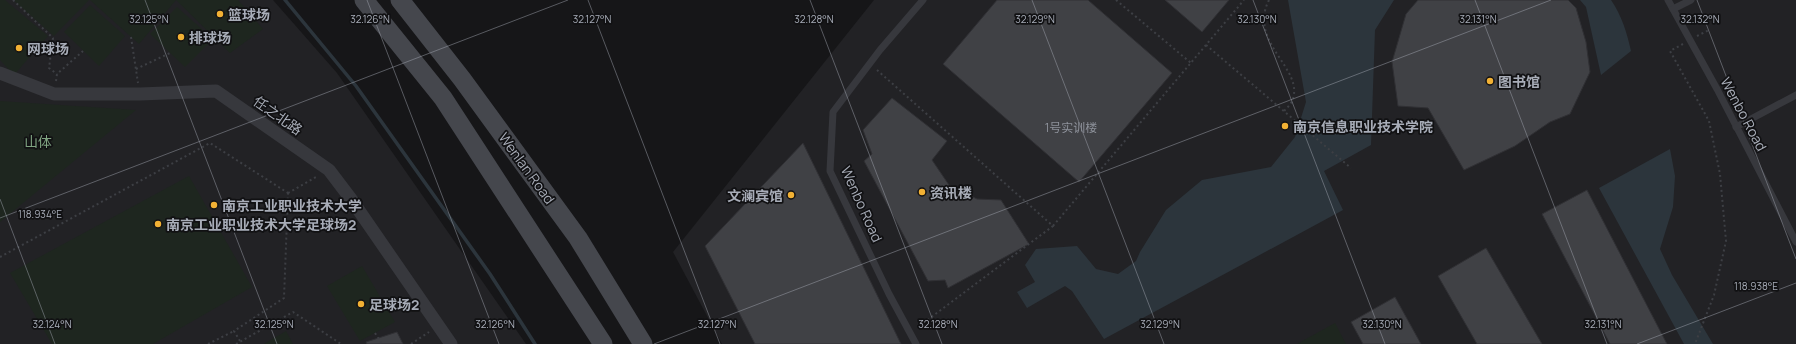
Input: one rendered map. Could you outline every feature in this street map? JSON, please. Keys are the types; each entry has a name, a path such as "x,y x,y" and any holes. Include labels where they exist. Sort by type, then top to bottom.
{"main road":[{"path":"364,0 443,98 603,344"},
{"name":"Wenlan Road","path":"401,0 578,238 643,344"}],"street":[{"name":"任之北路","path":"0,72 54,94 140,94 216,91 329,170 351,199 451,344"}],"lane":[{"name":"Wenbo Road","path":"916,344 889,294 830,171 833,112 870,64 923,0"},
{"name":"Wenbo Road","path":"1668,0 1796,242"},
{"path":"1673,9 1691,0"},
{"path":"1736,127 1796,95"}],"path":[{"path":"13,0 53,38 49,68 57,74"},
{"path":"1116,0 1191,63"},
{"path":"910,333 1053,226 1244,0"},
{"path":"1269,0 1265,16 1267,37 1277,56 1290,72 1294,86 1292,101 1284,111"},
{"path":"1695,344 1714,295 1726,241 1720,174 1709,122 1670,51 1708,30"},
{"path":"131,37 140,94"},
{"path":"1206,45 1351,168"},
{"path":"54,94 57,74 83,51"},
{"path":"136,69 170,53"},
{"path":"870,64 1053,226"},
{"path":"0,257 210,143 288,193"},
{"path":"288,193 329,170"},
{"path":"208,344 234,330 284,298 288,193"},
{"path":"236,344 293,312 340,344"},
{"path":"411,344 438,326"},
{"path":"234,330 240,341"},
{"path":"375,333 382,344"}],"shaded area":[{"name":"南京工业职业技术大学","path":"0,0 273,0 337,73 526,344 0,344"},
{"name":"南京信息职业技术学院","path":"874,0 1796,0 1796,344 722,344 673,252"},
{"path":"1288,0 1394,0 1375,30 1371,145 1324,171 1343,210 1104,339 1072,291 1065,286 1027,308 1017,292 1035,282 1025,265 1036,249 1077,246 1096,269 1118,274 1136,261 1166,210 1202,180 1271,167 1295,137 1306,102"},
{"path":"1580,0 1611,0 1621,18 1628,38 1631,51 1601,75 1586,7"},
{"path":"1670,149 1675,176 1673,207 1660,249 1672,275 1713,344 1684,344 1599,188"}],"green space":[{"name":"网球场","path":"0,0 5,0 48,36 14,75 0,60"},
{"path":"13,0 89,0 54,36"},
{"path":"90,0 176,0 139,44"},
{"name":"篮球场","path":"176,0 238,0 263,29 230,53"},
{"path":"90,5 125,36 99,66 64,32"},
{"name":"排球场","path":"177,7 213,39 185,67 150,34"},
{"name":"山体","path":"0,101 136,110 0,222"},
{"name":"南京工业职业技术大学足球场2","path":"189,176 252,287 153,344 52,344 10,273"},
{"name":"足球场2","path":"362,266 395,322 360,341 327,286"},
{"path":"1335,323 1346,344 1297,344"},
{"path":"286,331 293,344 264,344"}],"building":[{"path":"997,0 1088,0 1172,73 1079,182 943,64"},
{"path":"1165,0 1229,0 1202,32"},
{"name":"图书馆","path":"1418,0 1568,0 1576,8 1586,42 1590,72 1570,114 1550,122 1515,146 1464,170 1428,108 1398,106 1392,62 1406,14"},
{"name":"资讯楼","path":"892,98 947,141 932,160 949,185 977,199 1001,200 1029,244 948,288 945,280 928,281 864,161 872,154 863,130"},
{"name":"文澜宾馆","path":"803,143 901,344 755,344 705,246"},
{"path":"1587,190 1667,344 1610,344 1542,214"},
{"path":"1486,248 1542,344 1477,344 1438,276"},
{"path":"1395,297 1421,344 1363,344 1351,322"},
{"path":"397,332 403,344 367,344 366,342"}],"waterway":[{"path":"285,0 356,86 490,274 535,344"}],"place":[{"name":"篮球场","path":"220,14"},
{"name":"排球场","path":"181,37"},
{"name":"网球场","path":"19,48"},
{"name":"图书馆","path":"1490,81"},
{"name":"南京信息职业技术学院","path":"1285,126"},
{"name":"资讯楼","path":"922,192"},
{"name":"文澜宾馆","path":"791,195"},
{"name":"南京工业职业技术大学","path":"214,205"},
{"name":"南京工业职业技术大学足球场2","path":"158,224"},
{"name":"足球场2","path":"361,304"}]}
